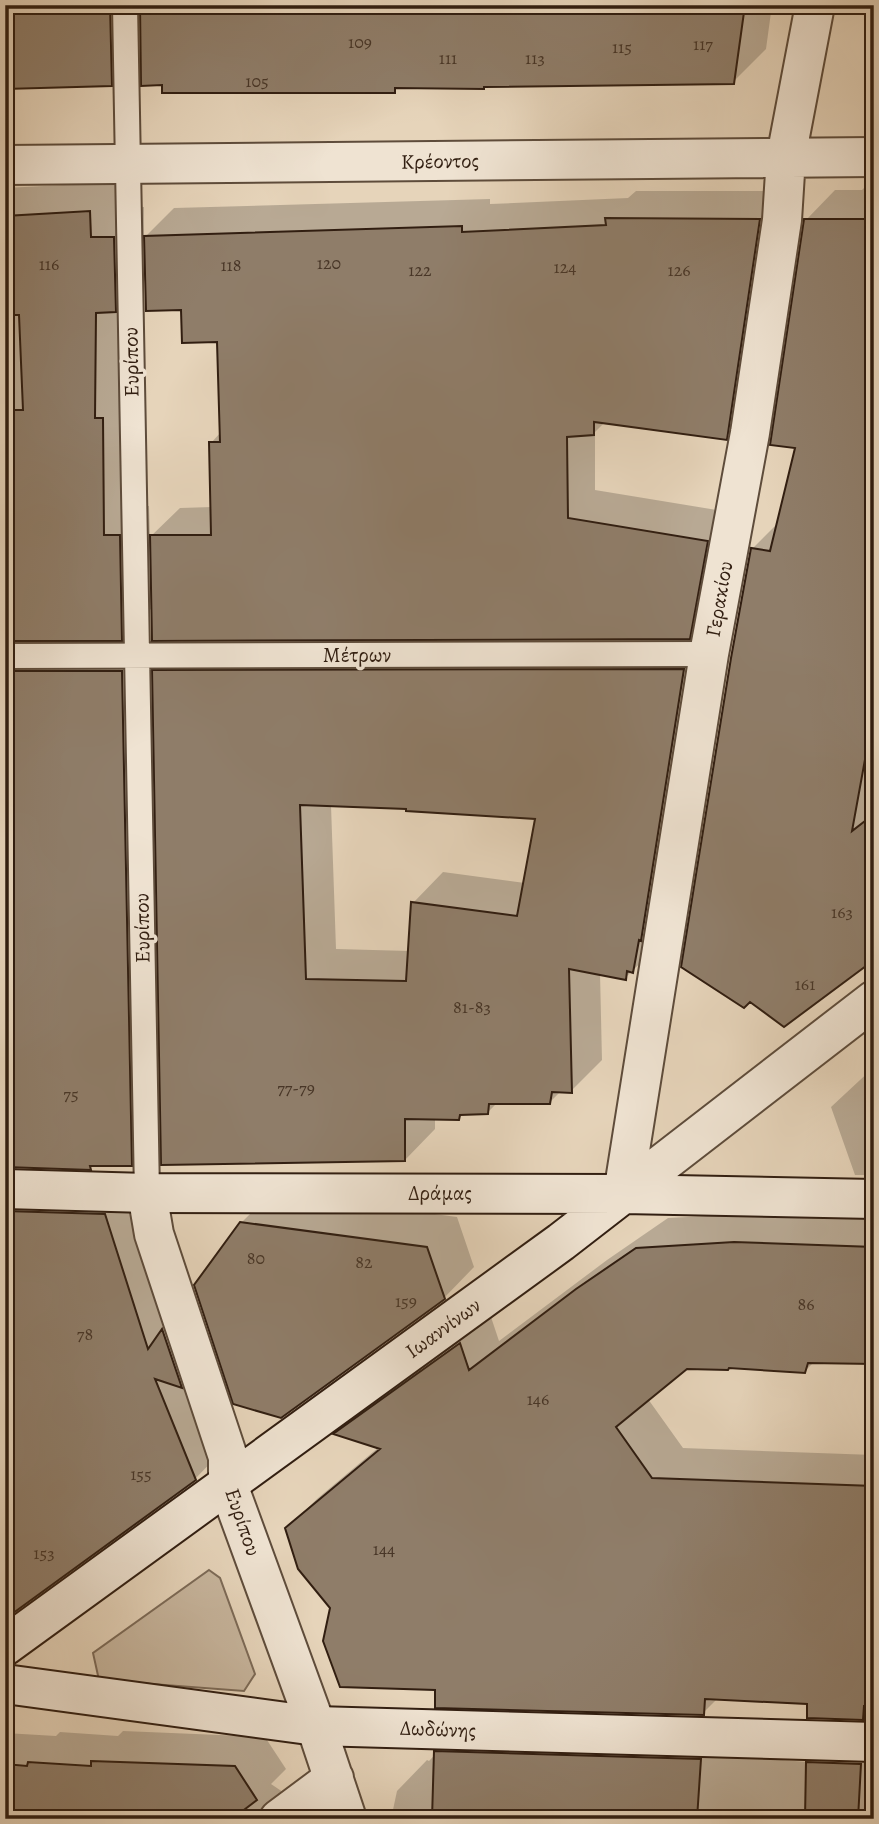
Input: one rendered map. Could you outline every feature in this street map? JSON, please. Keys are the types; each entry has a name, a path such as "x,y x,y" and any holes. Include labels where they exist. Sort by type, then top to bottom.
{"street":[{"name":"Γερακίου","path":"623,1194 709,654 750,433 782,220 786,157 815,5"},
{"name":"Κρέοντος","path":"5,165 874,157"},
{"name":"Ιωαννίνων","path":"5,1646 623,1194 874,1000"},
{"name":"Δράμας","path":"5,1189 147,1193 623,1194 874,1199"},
{"name":"Ευρίπου","path":"147,1193 154,1234 228,1457 228,1485 347,1819"},
{"name":"Δωδώνης","path":"5,1684 316,1726 874,1742"},
{"path":"279,1819 334,1778"}],"lane":[{"name":"Ευρίπου","path":"125,5 147,1193"},
{"name":"Μέτρων","path":"5,656 709,654"}],"shaded area":[{"path":"209,1570 220,1578 255,1674 244,1691 99,1680 93,1653"}],"building":[{"path":"5,5 110,5 112,86 5,89"},
{"path":"140,5 745,5 734,84 395,88 395,93 162,93 162,85 141,86"},
{"path":"90,211 91,237 114,237 116,312 96,313 95,418 103,418 104,535 120,535 122,641 5,641 5,410 23,410 19,315 5,315 5,216"},
{"path":"605,218 760,219 727,440 594,422 594,435 567,437 568,518 708,541 690,639 152,641 150,535 211,535 209,442 220,442 217,342 182,343 181,310 146,311 144,236 462,226 462,232 606,225"},
{"path":"804,219 874,219 874,710 852,831 874,814 874,960 784,1027 750,1002 744,1008 681,967 751,548 770,551 795,448 770,445"},
{"path":"684,669 641,941 639,940 633,973 627,971 626,980 569,969 572,1093 552,1092 550,1104 489,1104 488,1114 460,1115 459,1120 405,1119 405,1161 161,1165 152,670","holes":["300,805 406,809 535,819 517,916 411,902 406,981 306,979"]},
{"path":"5,671 122,671 132,1166 90,1166 91,1170 5,1167 5,915 13,915 10,783 5,783"},
{"path":"5,1211 105,1214 148,1349 162,1329 182,1388 155,1379 196,1480 5,1619"},
{"path":"240,1222 427,1247 445,1299 281,1418 233,1404 194,1285"},
{"path":"734,1242 874,1247 874,1364 808,1363 805,1373 729,1368 687,1369 616,1427 652,1478 874,1486 874,1706 864,1706 863,1720 807,1718 807,1704 705,1699 704,1715 435,1708 435,1690 340,1687 323,1641 330,1608 298,1569 285,1528 380,1449 333,1434 460,1343 469,1370 576,1289 636,1248"},
{"path":"434,1751 701,1759 697,1819 432,1819"},
{"path":"91,1761 235,1766 257,1800 232,1819 5,1819 5,1764 27,1766 28,1762 91,1766"},
{"path":"806,1762 861,1764 858,1819 805,1819"}]}
